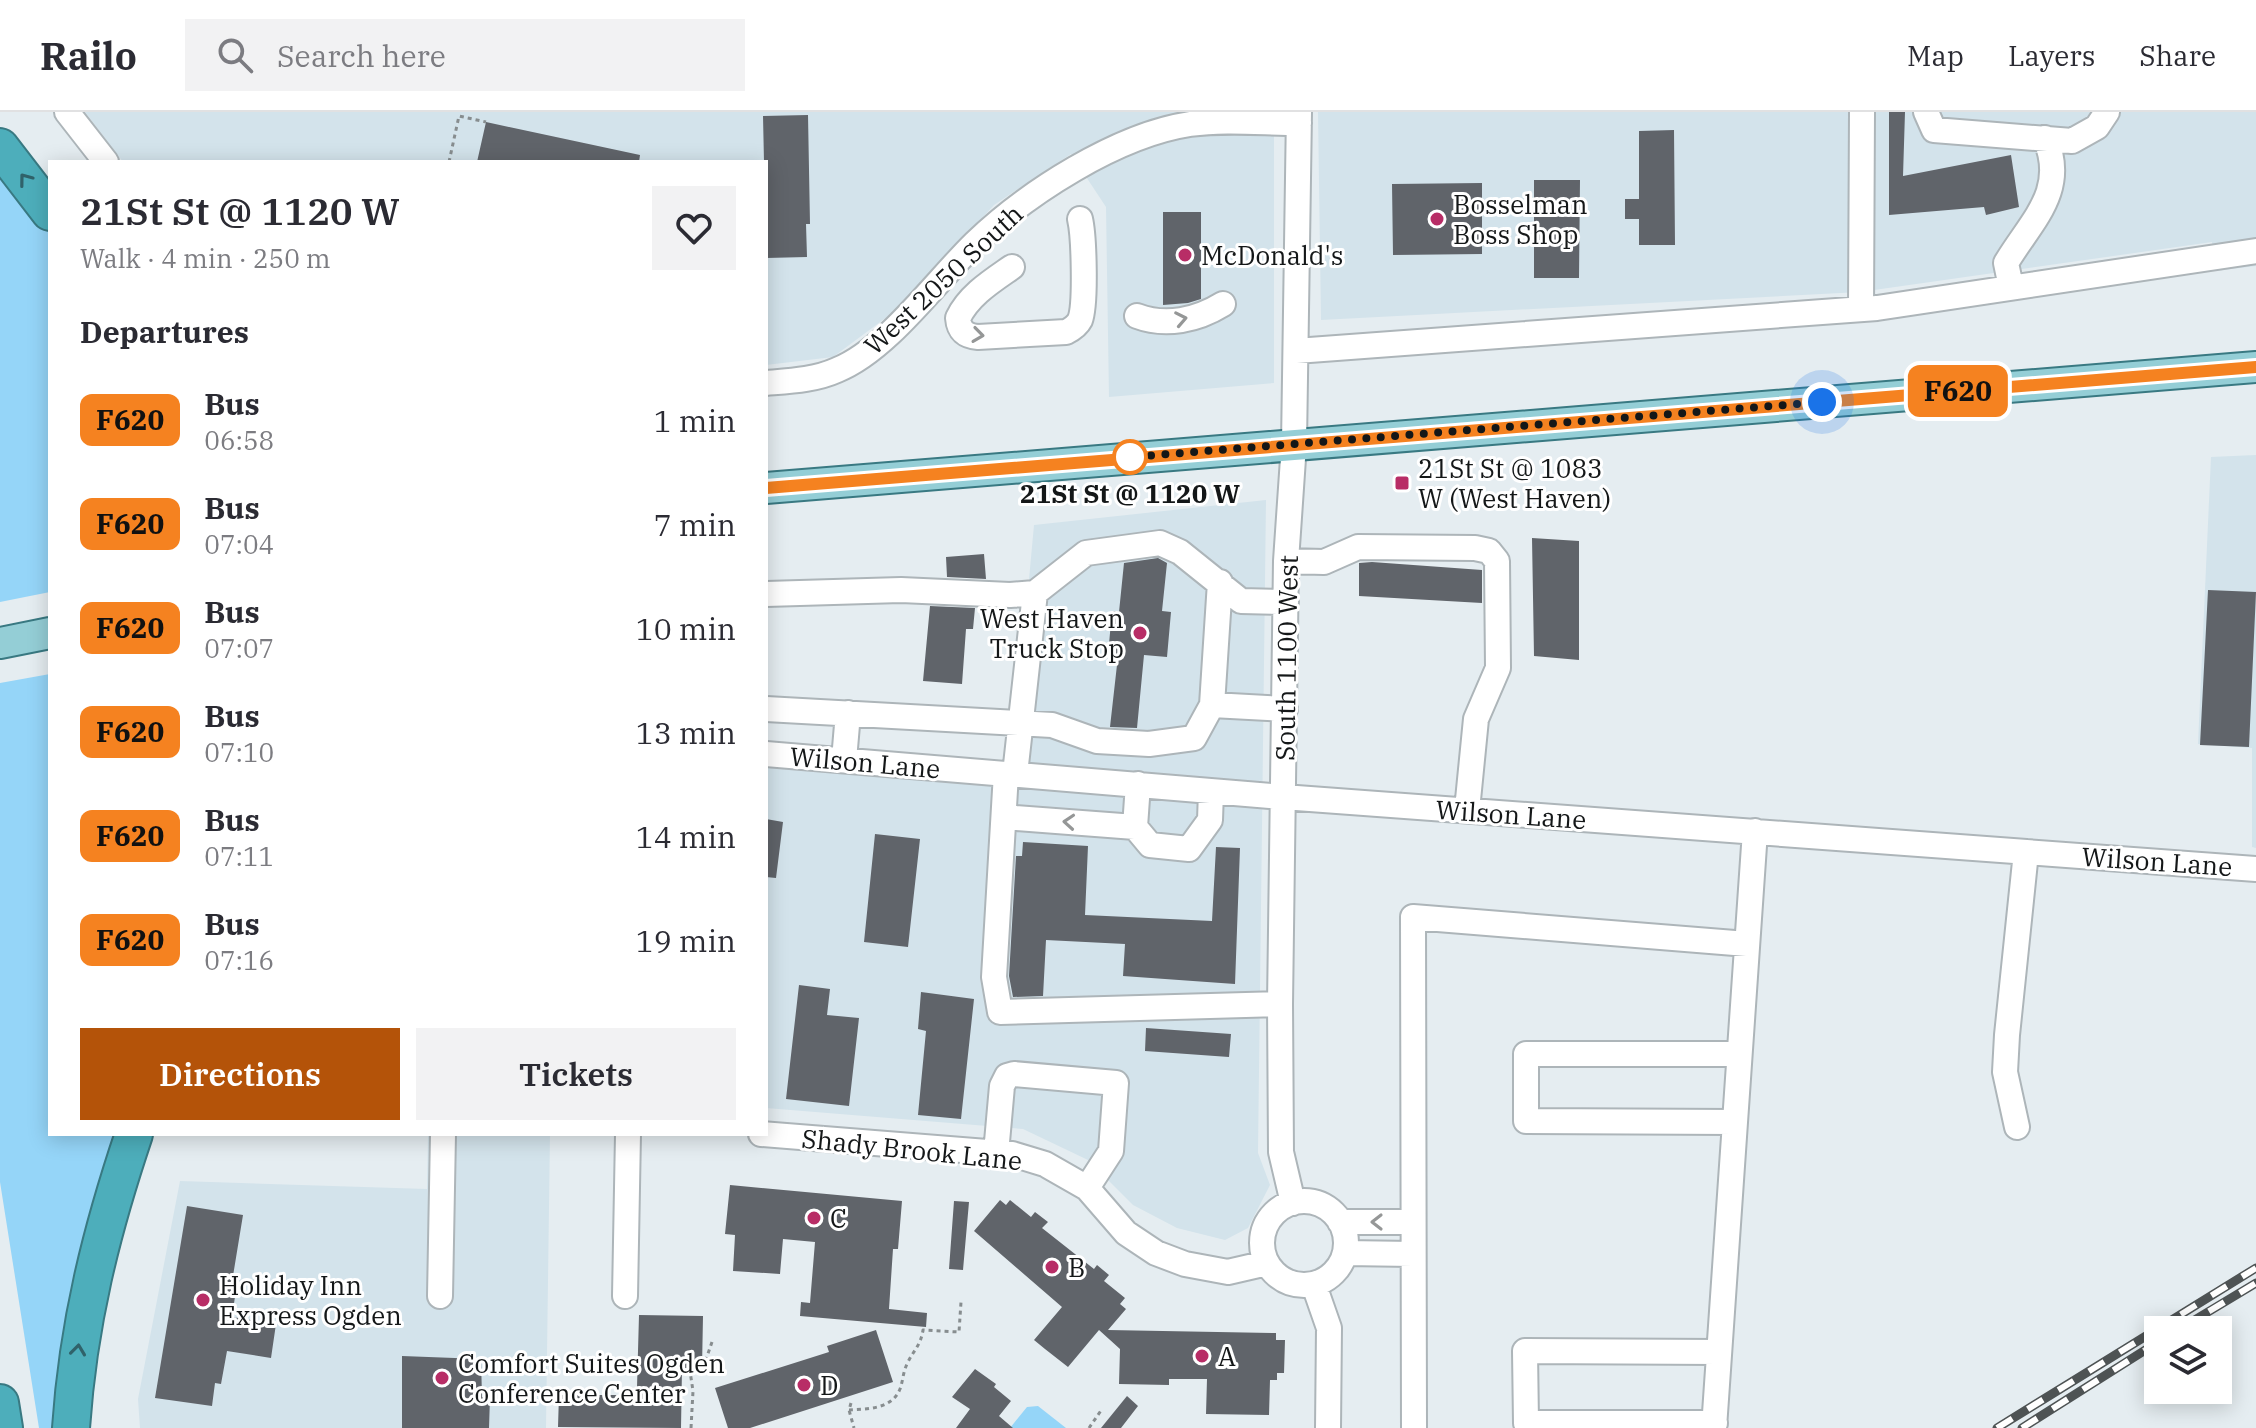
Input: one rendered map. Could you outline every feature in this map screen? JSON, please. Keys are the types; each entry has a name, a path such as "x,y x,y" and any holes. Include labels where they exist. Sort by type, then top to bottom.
{"highway":[{"path":"0,147 48,209"},
{"path":"71,1428 88,1292 109,1211 133,1136"},
{"path":"0,1403 4,1428"}],"main road":[{"path":"768,488 2256,367"},
{"path":"0,643 48,633"}],"street":[{"path":"67,112 104,160"},
{"path":"1861,309 1862,112"},
{"path":"1926,112 1934,130 2072,141 2097,127 2107,112"},
{"name":"South 1100 West","path":"1293,1203 1281,1152 1280,1004 1286,561 1294,444 1299,118"},
{"name":"West 2050 South","path":"768,383 812,378 854,362 898,324 1004,217 1057,181 1118,147 1168,128 1192,124 1299,118"},
{"path":"2011,287 2006,263 2045,205 2050,189 2053,157 2045,138"},
{"path":"1012,267 987,283 966,305 958,318 963,331 969,336 978,337 1066,332 1075,327 1082,312 1083,233 1080,219"},
{"path":"1296,351 1861,309 2256,251"},
{"path":"1137,316 1155,321 1177,321 1223,304"},
{"path":"768,594 901,590 1010,595 1035,593 1086,553 1160,543 1180,552 1241,601 1286,602"},
{"path":"1286,561 1324,562 1358,547 1475,548 1489,551 1497,561 1498,668 1476,719 1467,810"},
{"path":"768,709 1052,725 1097,741 1149,744 1194,738 1212,705 1220,582"},
{"path":"1035,593 1020,723 1004,817 994,977 1000,1012 1280,1004"},
{"path":"1212,705 1285,709"},
{"path":"844,760 848,713"},
{"name":"Wilson Lane","path":"768,754 1283,797 2256,869"},
{"path":"1138,784 1135,827 1150,845 1189,849 1210,820 1211,791"},
{"path":"1004,817 1135,827"},
{"path":"1719,1352 1525,1351 1526,1423 1714,1425 1755,831"},
{"path":"2017,1127 2005,1072 2026,852"},
{"path":"1414,1428 1413,917 1747,944"},
{"path":"1735,1122 1526,1121 1526,1054 1739,1054"},
{"path":"996,1153 1002,1086 1007,1076 1014,1074 1116,1083 1111,1151 1087,1188"},
{"name":"Shady Brook Lane","path":"768,1135 1012,1154 1045,1164 1087,1188 1126,1233 1156,1253 1185,1264 1228,1272 1267,1263"},
{"path":"440,1296 443,1136"},
{"path":"625,1296 628,1136"},
{"path":"1315,1202 1328,1208 1340,1222 1346,1234 1345,1253 1334,1274 1314,1285 1290,1283 1278,1276 1267,1263 1262,1249 1263,1232 1279,1209 1293,1203 1315,1202"},
{"path":"1340,1222 1413,1222"},
{"path":"1345,1253 1413,1254"},
{"path":"1314,1285 1329,1328 1328,1428"}],"path":[{"path":"449,160 459,116 486,122"},
{"path":"849,1410 889,1403 900,1388 907,1362 917,1350 923,1330 959,1332 961,1302"},
{"path":"691,1428 693,1391 690,1371 702,1371 712,1342"},
{"path":"851,1403 849,1410 854,1428"},
{"path":"1089,1428 1102,1409"}],"shaded area":[{"path":"85,112 1274,112 1274,383 1109,397 1106,207 1071,154 994,205 899,308 833,357 768,365 768,160 121,160"},
{"path":"1318,112 2256,112 2256,266 2215,271 2212,242 1860,292 1321,320"},
{"path":"0,167 48,227 48,592 0,602"},
{"path":"2256,455 2256,848 2252,847 2252,748 2198,744 2211,457"},
{"path":"1266,500 1258,1153 1270,1185 1248,1228 1225,1240 1177,1228 1133,1205 1088,1160 1023,1129 768,1108 768,763 980,781 1013,753 1034,525"},
{"path":"48,674 48,1136 122,1136 60,1428 39,1428 0,1182 0,683"},
{"path":"428,1136 550,1136 546,1428 140,1428 138,1399 180,1181 427,1189"},
{"path":"1038,1406 1066,1428 1010,1428 1027,1407"}],"building":[{"path":"1889,112 1905,112 1903,176 2011,155 2019,207 1986,215 1984,207 1889,215"},
{"path":"808,115 810,224 806,224 807,257 768,258 768,160 764,160 763,116"},
{"path":"486,122 640,155 639,160 477,160"},
{"path":"1674,130 1675,245 1639,245 1639,219 1625,219 1625,199 1639,199 1639,131"},
{"path":"1534,180 1580,180 1579,278 1534,278"},
{"name":"Bosselman Boss Shop","path":"1482,183 1482,254 1393,255 1392,184"},
{"path":"1163,212 1201,212 1201,299 1163,305"},
{"path":"1532,538 1579,541 1579,660 1534,656"},
{"path":"984,554 986,579 947,577 946,557"},
{"name":"West Haven Truck Stop","path":"1158,558 1167,563 1162,611 1171,612 1167,657 1144,655 1137,728 1110,727 1118,656 1108,655 1112,611 1119,612 1124,563"},
{"path":"1359,563 1482,570 1482,603 1359,596"},
{"path":"2208,590 2256,592 2249,747 2200,745"},
{"path":"930,606 975,608 973,629 966,629 962,684 923,681"},
{"path":"768,819 783,822 776,878 768,877"},
{"path":"875,834 920,839 908,947 864,942"},
{"path":"1023,842 1088,846 1085,915 1212,921 1216,847 1240,848 1235,984 1123,976 1125,944 1046,940 1043,996 1013,997 1009,976 1016,856 1022,856"},
{"path":"799,985 830,989 827,1015 859,1018 849,1106 786,1099"},
{"path":"921,992 974,999 961,1119 918,1115 926,1031 918,1029"},
{"path":"1146,1028 1231,1034 1229,1057 1145,1051"},
{"path":"730,1185 902,1201 898,1249 893,1249 889,1309 927,1313 926,1327 800,1316 801,1302 810,1303 815,1242 783,1239 780,1274 733,1271 735,1235 725,1234"},
{"path":"1000,1200 1006,1205 1010,1200 1031,1217 1035,1212 1048,1222 1042,1228 1094,1269 1097,1265 1109,1275 1104,1281 1125,1298 1120,1304 1126,1309 1108,1330 1276,1333 1276,1340 1285,1340 1284,1373 1277,1373 1277,1380 1270,1380 1269,1415 1206,1414 1207,1379 1169,1379 1169,1385 1119,1384 1120,1349 1099,1330 1068,1367 1045,1349 1034,1340 1062,1307 974,1231"},
{"path":"954,1201 969,1202 963,1270 949,1269"},
{"name":"Holiday Inn Express Ogden","path":"187,1206 243,1215 232,1282 237,1283 232,1317 276,1324 271,1358 227,1351 221,1384 215,1383 212,1406 155,1398"},
{"path":"639,1315 703,1316 702,1368 682,1368 681,1428 558,1427 559,1395 633,1395 634,1387 637,1387"},
{"name":"D","path":"876,1330 893,1382 750,1428 728,1428 715,1388 829,1352 827,1346"},
{"name":"Comfort Suites Ogden Conference Center","path":"402,1356 481,1359 482,1397 490,1397 489,1428 402,1428"},
{"path":"975,1369 996,1384 994,1387 1011,1401 999,1416 1013,1428 956,1428 970,1409 952,1397"},
{"path":"1127,1396 1138,1406 1121,1428 1101,1428"}],"railway":[{"path":"1997,1428 2256,1268"},
{"path":"2201,1316 2256,1283"},
{"path":"2022,1428 2144,1351"}],"bus line":[{"name":"F620","path":"768,488 2256,367"}],"place":[{"name":"Bosselman Boss Shop","path":"1437,219"},
{"name":"McDonald's","path":"1185,255"},
{"name":"21St St @ 1120 W","path":"1130,457"},
{"name":"21St St @ 1083 W (West Haven)","path":"1402,483"},
{"name":"West Haven Truck Stop","path":"1140,633"},
{"name":"C","path":"814,1218"},
{"name":"B","path":"1052,1267"},
{"name":"Holiday Inn Express Ogden","path":"203,1300"},
{"name":"A","path":"1202,1356"},
{"name":"Comfort Suites Ogden Conference Center","path":"442,1378"},
{"name":"D","path":"804,1385"}],"route":[{"path":"1130,457 1119,458 1822,402"}]}
